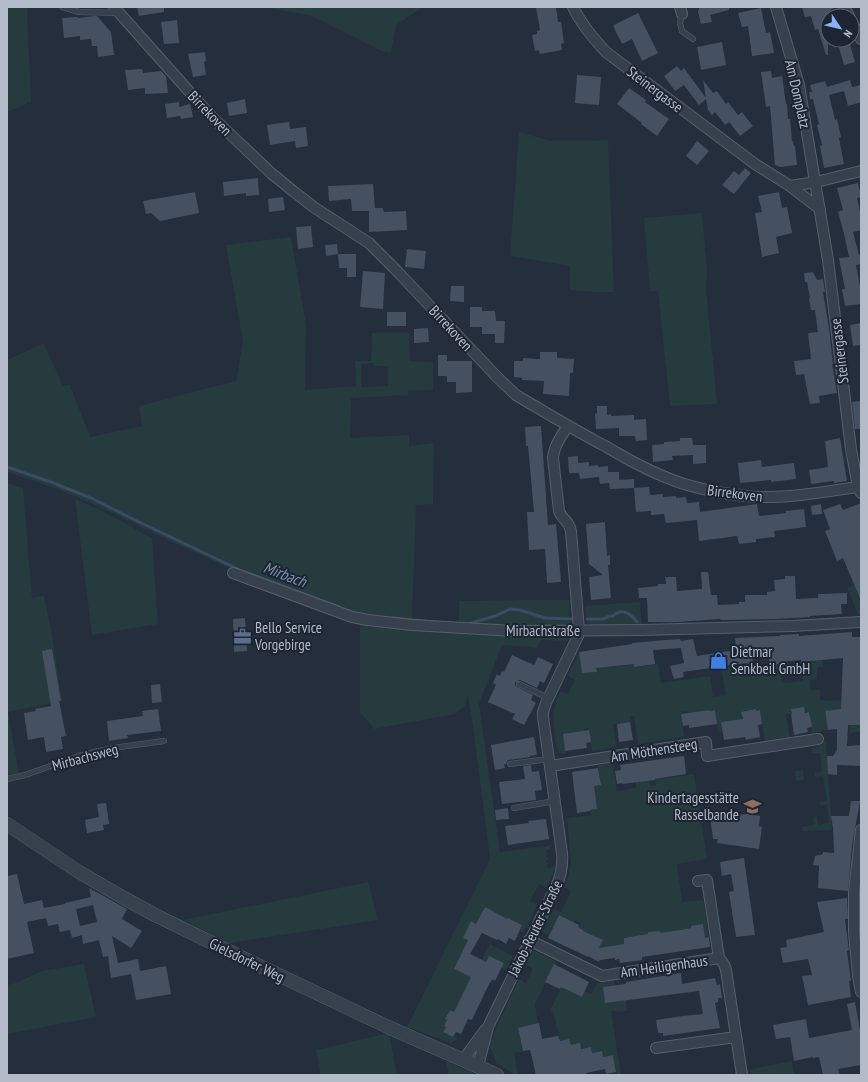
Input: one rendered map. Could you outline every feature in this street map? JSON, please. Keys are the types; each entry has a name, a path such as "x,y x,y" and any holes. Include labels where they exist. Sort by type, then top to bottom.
{"street":[{"name":"Steinergasse","path":"573,7 581,23 606,52 755,164 790,186 820,209"},
{"name":"Am Domplatz","path":"776,7 799,85 816,182"},
{"name":"Birrekoven","path":"116,10 211,116 250,154 315,208 369,243 393,266 497,377 516,395 632,462 684,484 716,492 751,496 803,495 860,490"},
{"path":"790,186 816,182 861,171"},
{"name":"Steinergasse","path":"816,182 828,260 851,449 860,490"},
{"name":"Jakob-Reuter-Straße","path":"478,1066 488,1027 559,879 563,863 543,717 544,708 548,698 578,636 579,630 571,531 568,522 561,516 559,511 553,458 557,444 568,426"},
{"name":"Mirbachstraße","path":"233,573 352,616 368,620 412,625 516,631 642,630 793,626 861,622"},
{"name":"Am Möthensteeg","path":"549,762 706,742 707,756 818,739"},
{"name":"Gielsdorfer Weg","path":"7,824 85,876 155,915 388,1027 497,1075"},
{"path":"861,830 854,892 854,932 861,992"},
{"name":"Am Heiligenhaus","path":"698,881 707,880 719,958 725,965 726,970 742,1075"},
{"name":"Am Heiligenhaus","path":"529,940 602,976 719,958"},
{"name":"Jakob-Reuter-Straße","path":"463,1060 488,1027"},
{"path":"656,1048 736,1037"}],"lane":[{"name":"Birrekoven","path":"62,7 78,12 116,10"},
{"path":"681,10 680,23 682,31 693,39"},
{"path":"519,684 548,698"},
{"name":"Mirbachsweg","path":"7,779 24,775 94,752 164,741"},
{"path":"510,764 549,762"},
{"path":"514,808 555,801"}],"green space":[{"path":"7,7 27,7 31,102 7,112"},
{"path":"265,7 423,7 396,25 391,53 382,51 312,16"},
{"path":"519,132 551,141 608,140 614,292 570,290 570,266 510,256"},
{"path":"702,213 707,272 706,288 717,404 670,406 658,291 650,291 644,218"},
{"path":"291,237 306,325 305,390 356,386 355,361 371,361 372,333 409,333 410,361 433,362 433,390 408,391 408,395 351,398 350,438 409,435 409,446 434,443 433,504 416,505 412,623 363,618 236,571 79,498 41,483 7,472 7,360 44,343 63,386 70,385 90,437 142,426 139,406 236,381 243,342 226,245","holes":["374,363 374,366 388,366 388,386 361,387 361,364"]},
{"path":"7,483 23,488 32,598 44,596 52,635 62,701 8,712 19,773 7,775"},
{"path":"75,499 100,510 152,538 158,624 92,635"},
{"path":"854,585 861,602 861,614 858,615 847,588"},
{"path":"569,600 570,626 459,626 459,601"},
{"path":"640,602 642,627 592,626 588,623 585,606"},
{"path":"360,621 563,635 568,639 567,641 541,640 537,648 502,645 479,704 500,852 554,845 546,851 548,854 546,856 549,859 546,861 548,864 546,866 549,869 555,865 547,888 539,884 530,901 537,905 524,933 519,931 522,925 508,918 500,933 495,934 503,917 485,908 476,924 471,922 463,938 476,944 470,954 454,969 469,976 478,958 482,960 490,944 513,956 506,970 502,968 504,963 489,956 478,979 489,985 487,989 479,985 454,1012 450,1010 445,1019 447,1020 444,1026 446,1027 443,1032 459,1039 451,1043 407,1027 490,859 468,696 465,706 455,714 374,729 360,712"},
{"path":"579,652 582,673 597,672 596,664 606,667 629,665 634,659 635,667 658,664 661,683 710,676 713,697 726,695 721,667 753,662 754,666 779,664 782,683 803,681 801,662 822,660 823,667 817,667 817,679 810,680 811,690 820,690 820,700 842,701 843,709 825,711 828,730 812,733 809,712 786,714 790,739 765,743 760,710 756,711 755,709 741,712 744,728 721,722 722,732 718,732 715,710 687,713 687,711 681,712 684,737 638,744 634,716 630,716 630,722 613,724 616,747 592,751 588,728 584,729 584,731 563,734 566,754 560,754 554,733 554,709 561,691 568,694 575,680 568,676"},
{"path":"850,725 861,725 861,731 850,733"},
{"path":"826,741 832,830 803,831 802,827 814,825 813,817 817,816 818,825 829,823 827,805 820,806 819,802 827,801 823,776 815,777 815,773 822,771 820,753 812,753 811,748 819,747 818,742"},
{"path":"612,763 617,791 636,788 636,782 649,780 650,786 656,785 655,780 694,774 707,859 677,864 682,902 703,900 709,937 705,938 691,926 691,928 660,933 659,931 648,932 649,939 636,936 624,938 624,944 613,946 614,950 597,952 603,940 583,931 578,927 581,923 575,920 574,922 559,915 549,936 542,932 554,909 561,912 571,891 564,887 571,863 567,818 591,815 590,810 597,809 595,794 590,795 587,787 600,785 598,765"},
{"path":"803,770 804,780 796,781 795,771"},
{"path":"368,882 378,920 229,943 183,920"},
{"path":"533,950 556,961 535,1004 538,1024 518,1028 523,1051 514,1053 518,1075 516,1075 496,1063 489,1046 519,979 526,983 533,969 526,965"},
{"path":"84,964 96,1017 7,1034 7,985 16,983 42,971"},
{"path":"614,980 615,986 603,987 605,1003 626,1000 627,1011 611,1011 621,1075 617,1075 613,1055 603,1057 602,1051 592,1053 591,1047 581,1049 571,1045 569,1039 560,1041 553,1011 550,1011 562,986 582,997 585,991 591,994 597,983"},
{"path":"389,1033 397,1075 321,1075 316,1050"},
{"path":"446,1061 477,1075 449,1075"},
{"path":"792,1061 794,1075 751,1075 750,1070 755,1068"}],"building":[{"path":"137,7 164,7 164,12 139,16"},
{"path":"536,7 556,7 558,22 561,22 564,43 561,44 562,50 540,54 539,50 535,51 532,35 537,34 537,31 540,30"},
{"path":"699,7 729,7 729,10 710,15 712,22 701,24 698,11"},
{"path":"802,7 833,7 820,8 820,36 818,29 815,30 811,16 805,17"},
{"path":"761,8 766,33 770,32 774,53 752,56 748,26 742,27 738,13"},
{"path":"638,13 658,53 642,61 632,39 622,44 614,28 614,25"},
{"path":"97,16 111,32 114,55 98,57 97,46 92,46 91,39 80,40 80,36 64,38 62,18"},
{"path":"177,20 179,43 164,44 161,22"},
{"path":"722,42 726,65 701,70 697,47"},
{"path":"824,48 828,48 828,55 826,55"},
{"path":"839,48 851,48 855,62 844,65"},
{"path":"205,52 206,61 204,62 206,75 193,77 188,54"},
{"path":"677,66 681,71 684,68 706,98 703,80 713,93 717,91 726,104 728,102 738,115 742,112 753,126 740,136 729,122 725,125 715,112 712,115 708,110 706,99 699,105 684,85 675,91 664,76"},
{"path":"142,69 143,73 161,71 166,76 168,93 145,94 145,88 128,90 125,70"},
{"path":"771,71 772,78 782,76 788,119 790,119 792,141 795,146 797,165 780,167 775,165 770,106 766,107 761,72"},
{"path":"577,75 601,77 599,105 575,103"},
{"path":"850,80 852,87 861,85 861,102 848,106 844,91 829,95 841,137 839,138 844,164 824,168 820,146 822,145 817,125 819,124 813,99 810,99 809,92 812,92 810,85 825,81 827,87"},
{"path":"629,88 646,100 645,102 669,119 657,136 617,104"},
{"path":"245,99 247,113 229,116 227,103"},
{"path":"179,102 179,107 190,104 193,117 181,119 180,116 167,118 165,104"},
{"path":"289,122 290,129 306,127 308,146 296,148 295,141 270,145 267,125"},
{"path":"697,141 709,151 697,165 686,156"},
{"path":"745,168 751,173 734,194 722,185 734,171 739,175"},
{"path":"258,178 259,195 246,196 246,193 224,196 223,182"},
{"path":"858,183 861,197 857,198 861,216 861,230 853,232 859,255 861,254 861,264 856,265 861,286 861,304 845,306 842,289 845,289 839,258 849,257 838,212 843,210 837,188"},
{"path":"373,184 375,208 383,208 384,212 406,211 407,230 369,232 369,211 352,211 351,199 329,201 328,186"},
{"path":"195,192 199,213 160,221 151,213 146,214 143,201"},
{"path":"779,192 782,208 787,207 792,233 776,237 779,253 762,257 755,213 762,212 758,196"},
{"path":"283,197 285,210 269,212 268,199"},
{"path":"311,226 313,247 298,249 296,227"},
{"path":"337,244 338,254 326,256 325,245"},
{"path":"407,249 426,251 424,269 405,267"},
{"path":"338,254 356,254 356,277 347,277 347,268 339,268"},
{"path":"363,271 385,273 383,309 360,307"},
{"path":"813,272 817,280 823,279 825,292 823,292 837,393 819,396 820,403 810,404 804,374 796,375 794,361 811,359 808,333 818,332 815,310 811,310 807,282 805,282 804,273"},
{"path":"451,286 464,286 464,302 450,301"},
{"path":"470,307 482,307 482,311 495,311 496,321 505,321 504,343 495,343 495,334 482,334 482,327 470,327"},
{"path":"387,312 406,312 406,326 387,326"},
{"path":"861,323 861,345 853,346 850,325"},
{"path":"428,328 429,342 414,343 414,329"},
{"path":"540,352 557,352 557,358 574,359 573,373 570,373 569,396 543,394 544,381 522,380 522,378 514,377 514,361 523,361 523,358 540,359"},
{"path":"438,355 447,355 447,361 472,361 472,392 456,393 456,382 447,382 447,376 438,376"},
{"path":"861,401 861,429 855,429 852,402"},
{"path":"597,406 607,406 607,415 634,415 634,420 646,419 647,440 636,441 635,436 619,436 619,428 596,429 595,414 597,413"},
{"path":"541,426 548,525 556,524 561,582 547,583 545,549 529,550 527,512 534,512 525,427"},
{"path":"680,438 692,438 693,445 706,445 706,463 693,464 693,455 672,456 673,460 653,462 652,445 664,444 664,442 680,441"},
{"path":"840,438 847,481 811,484 809,470 828,467 825,441"},
{"path":"578,456 578,463 589,462 589,466 608,466 608,472 619,472 619,480 634,479 634,488 610,489 609,483 600,484 599,477 580,479 579,473 569,473 568,457"},
{"path":"761,460 762,467 794,463 796,479 771,482 771,480 740,483 738,463"},
{"path":"649,487 650,495 663,494 663,497 686,497 687,503 699,502 700,512 757,504 759,516 804,509 806,527 774,531 775,537 756,539 756,542 739,544 737,536 699,541 697,520 666,523 664,514 651,515 651,511 636,512 634,488"},
{"path":"861,503 861,601 843,558 837,561 825,531 830,529 823,510 840,504 843,510"},
{"path":"821,504 822,514 812,515 811,506"},
{"path":"605,522 607,556 610,555 610,565 608,565 611,598 591,600 589,577 603,575 589,564 586,524"},
{"path":"701,572 708,572 711,595 717,595 718,605 739,604 739,602 745,602 745,595 767,595 767,592 775,591 774,580 785,579 785,576 795,576 796,599 818,598 818,594 847,593 847,604 841,604 842,614 810,617 648,622 647,598 639,598 638,588 666,584 665,577 676,577 677,591 702,589"},
{"name":"Bello Service Vorgebirge","path":"245,618 247,651 234,652 233,619"},
{"path":"852,632 852,637 861,637 861,725 848,725 847,746 861,745 861,766 837,765 837,775 828,774 827,756 833,756 837,750 837,729 828,730 825,711 841,709 843,658 801,662 801,660 779,662 779,664 769,665 769,649 751,649 753,662 683,672 684,677 674,679 670,666 684,663 681,648 653,650 655,664 634,667 634,664 596,668 597,672 582,673 579,652 632,643 680,639 681,641 693,639 697,656 736,650 735,638 799,634 799,636"},
{"path":"52,649 61,701 59,701 66,736 61,737 63,749 46,752 44,737 28,740 24,713 51,706 42,651"},
{"path":"512,655 534,665 538,657 553,664 544,683 540,681 537,688 520,680 515,683 517,687 533,695 531,700 536,703 524,725 512,719 515,714 488,702 496,685 493,683 497,674 500,676 502,671 504,672"},
{"path":"160,684 162,702 152,703 151,685"},
{"path":"804,707 805,713 809,712 812,727 807,728 808,732 794,735 791,709"},
{"path":"158,709 161,731 127,735 128,738 109,741 107,721 143,716 142,711"},
{"path":"756,709 756,711 760,710 762,724 758,725 760,737 746,740 745,737 724,740 721,722 743,719 741,712"},
{"path":"715,710 717,724 689,728 689,725 683,726 681,714"},
{"path":"630,722 633,740 619,742 617,724"},
{"path":"589,730 591,742 586,743 587,748 565,751 563,734"},
{"path":"534,737 537,755 509,760 506,764 504,764 505,768 495,770 491,745"},
{"path":"684,756 686,774 655,780 617,784 615,771 621,770 620,765"},
{"path":"531,765 532,772 539,771 542,790 535,791 536,800 502,804 499,782 525,779 523,766"},
{"path":"598,768 601,785 594,786 597,809 577,813 572,772"},
{"path":"851,801 860,801 852,846 848,891 818,888 819,866 813,865 815,856 823,854 823,852 834,853 831,816 849,816"},
{"path":"106,803 109,824 103,825 104,830 87,833 85,820 99,817 97,804"},
{"path":"508,808 509,819 496,820 495,810"},
{"path":"728,814 760,816 759,826 762,827 759,849 717,843 718,839 713,839 710,816"},
{"path":"546,819 549,839 508,845 505,826"},
{"path":"744,858 755,935 736,937 729,892 734,891 731,874 722,876 720,862"},
{"path":"17,874 24,904 42,900 44,908 65,904 91,897 89,888 127,909 122,919 142,931 131,948 112,936 118,963 138,959 140,971 166,966 171,994 136,1000 131,974 111,978 108,956 103,957 99,940 83,944 82,935 72,938 70,930 60,932 58,924 48,926 46,918 27,922 34,953 7,959 7,876","holes":["93,905 97,922 80,926 76,909"]},
{"path":"847,898 848,919 845,919 849,950 847,951 851,981 849,981 851,997 808,1005 802,976 812,975 808,959 783,963 780,948 787,947 786,940 824,932 817,902"},
{"path":"485,907 522,925 515,941 509,938 506,944 498,939 497,940 482,933 470,954 486,962 489,956 504,963 495,981 493,979 489,984 472,1020 468,1019 461,1034 456,1032 453,1037 443,1032 446,1027 444,1026 447,1020 445,1019 450,1010 454,1012 471,977 454,969 468,940 463,938 471,921 476,924"},
{"path":"559,915 579,925 578,927 583,931 603,940 599,948 624,944 624,938 648,934 648,932 660,931 660,933 691,928 691,926 703,924 705,938 709,937 710,947 642,957 642,960 620,963 619,959 615,960 615,958 600,960 599,962 548,938"},
{"path":"554,964 589,982 582,997 561,987 560,989 545,982"},
{"path":"681,973 682,984 715,978 717,985 720,984 722,998 718,998 718,1002 715,1003 720,1028 663,1036 663,1033 658,1033 656,1020 703,1014 699,991 605,1003 603,987"},
{"path":"855,1002 861,1035 861,1065 838,1069 840,1075 823,1075 819,1057 794,1061 790,1037 776,1039 773,1025 806,1019 809,1038 852,1030 847,1004"},
{"path":"539,1023 542,1039 558,1036 560,1041 569,1039 571,1045 580,1043 581,1049 591,1047 592,1053 602,1051 603,1057 613,1055 616,1072 606,1074 605,1069 586,1073 587,1075 536,1075 530,1050 523,1051 518,1028"}],"waterway":[{"name":"Mirbach","path":"7,467 91,498 242,571 339,607"},
{"name":"Mirbach","path":"468,624 495,616 510,609 520,610 545,618 571,619"},
{"name":"Mirbach","path":"587,619 603,619 613,616 616,613 623,612 632,616 637,622"},
{"name":"Mirbach","path":"393,618 425,621"}],"place":[{"name":"Bello Service Vorgebirge","path":"242,636"},
{"name":"Dietmar Senkbeil GmbH","path":"718,660"},
{"name":"Kindertagesstätte Rasselbande","path":"752,806"}]}
